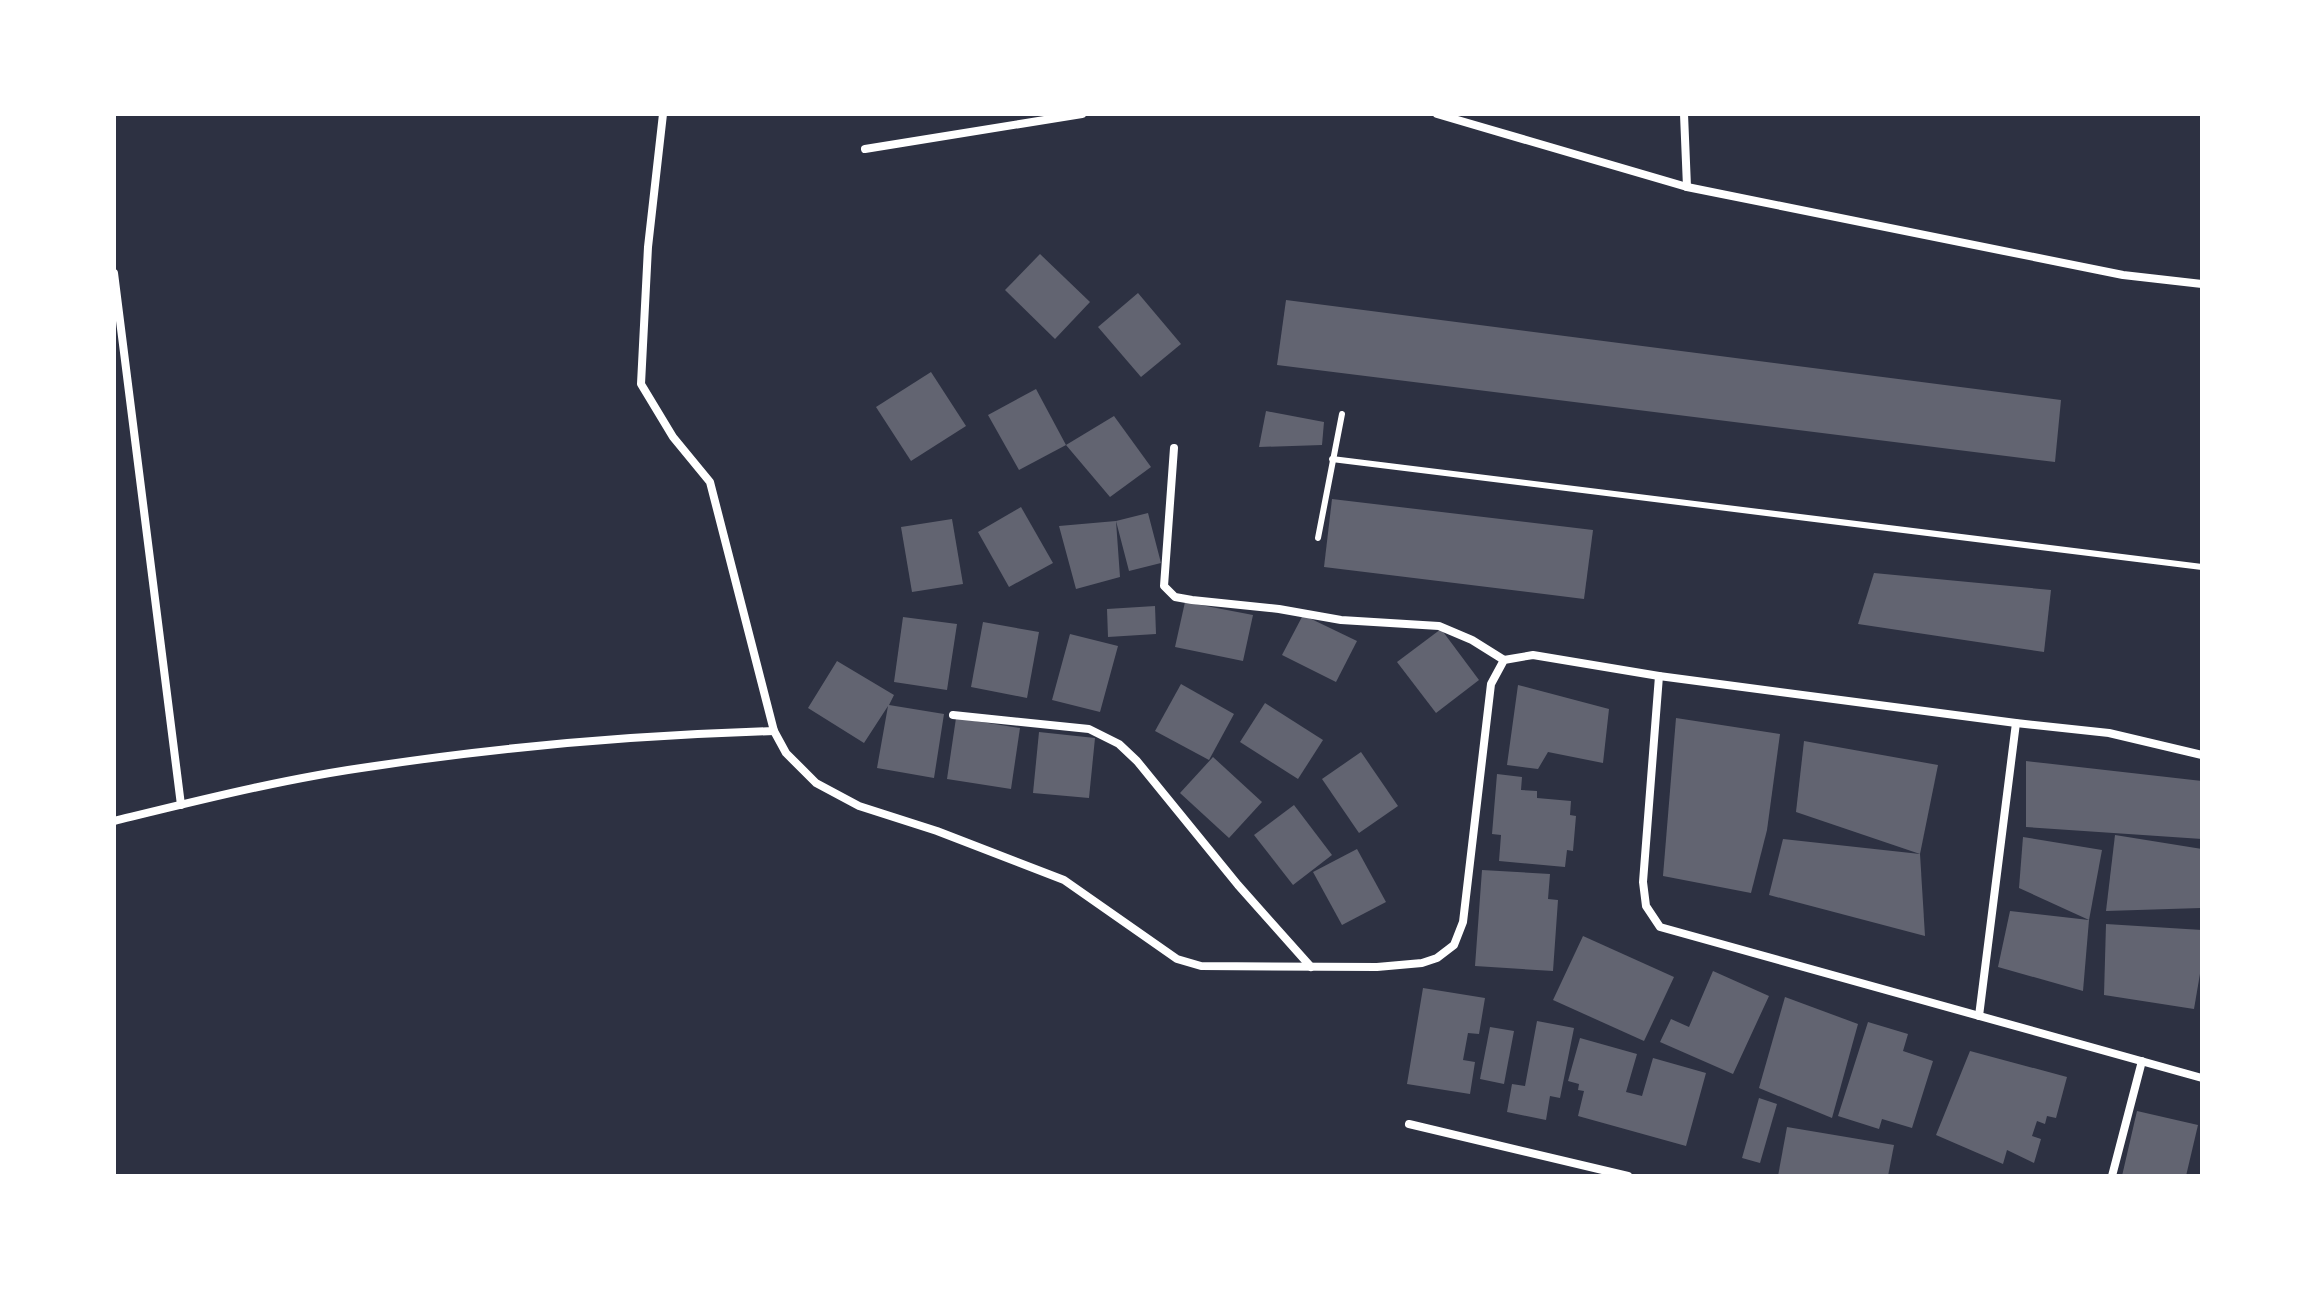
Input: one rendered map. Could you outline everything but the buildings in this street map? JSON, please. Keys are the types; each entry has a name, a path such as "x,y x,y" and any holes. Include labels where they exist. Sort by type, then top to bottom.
{"street":[{"path":"663,114 648,247 641,384 673,437 710,482 774,731 786,753 816,783 859,806 937,831 1064,880 1177,959 1201,966 1311,967 1422,963 1437,958 1454,945 1463,922 1491,684 1504,660"},
{"path":"865,149 1082,114"},
{"path":"1437,114 1687,187 2123,275 2202,284"},
{"path":"1684,114 1687,187"},
{"path":"114,273 181,805"},
{"path":"1174,448 1164,586 1170,593 1192,600 1279,609 1341,620 1439,626 1472,640 1504,660 1533,655 1659,676 2109,733 2202,755"},
{"path":"1659,676 1643,882 1646,906 1660,927 2202,1078"},
{"path":"953,715 1089,729 1119,744 1137,761 1238,885 1311,967"},
{"path":"1979,1016 2016,723"},
{"path":"114,821 252,788 374,766 676,734 774,731"},
{"path":"2112,1176 2142,1061"},
{"path":"1409,1124 1628,1176"}],"lane":[{"path":"1318,538 1342,414"},
{"path":"1332,459 2202,567"}]}
